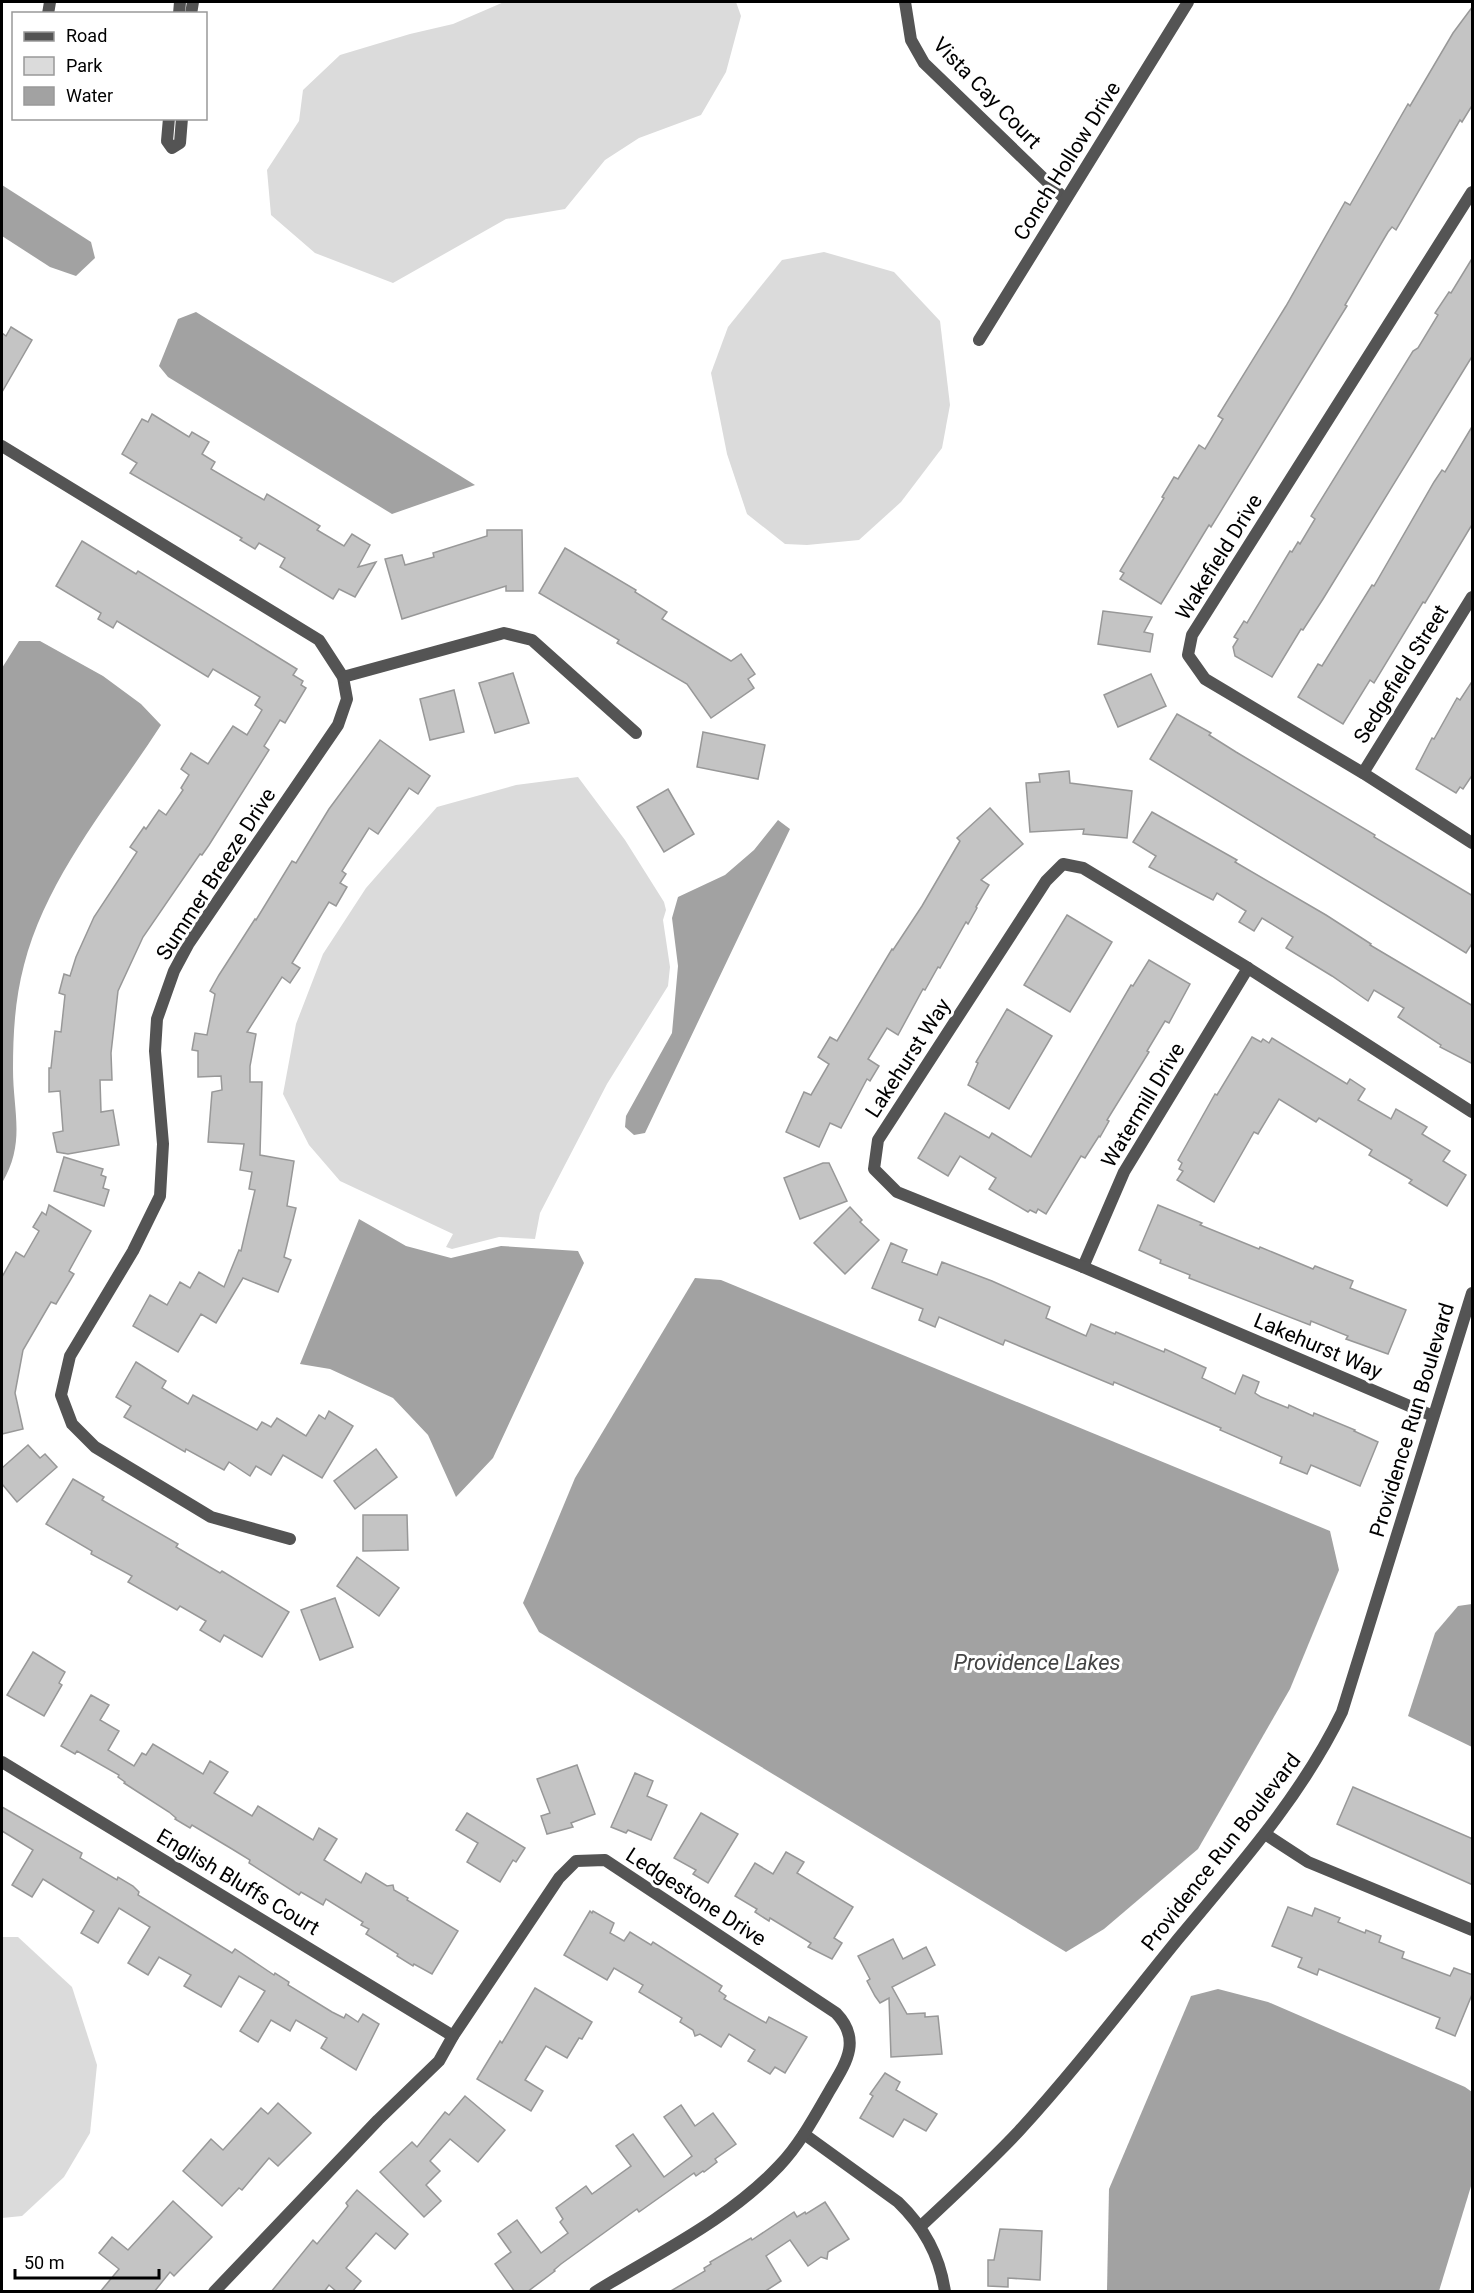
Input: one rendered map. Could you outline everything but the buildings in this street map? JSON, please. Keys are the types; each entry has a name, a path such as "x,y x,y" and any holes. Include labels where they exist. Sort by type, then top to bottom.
{"street":[{"name":"Vista Cay Court","path":"905,2 911,40 924,63 1065,199"},
{"name":"Conch Hollow Drive","path":"979,340 1188,2"},
{"path":"169,120 166,141 172,148 180,143 182,120"},
{"name":"Wakefield Drive","path":"1473,192 1192,635 1188,655 1205,679 1362,772 1473,843"},
{"path":"2,446 319,640 343,677 504,633 532,640 636,733"},
{"name":"Sedgefield Street","path":"1362,772 1473,597"},
{"name":"Summer Breeze Drive","path":"290,1539 211,1517 95,1447 72,1424 61,1395 70,1356 133,1251 160,1196 163,1144 155,1051 158,1019 174,971 189,943 338,725 347,699 343,677"},
{"name":"Lakehurst Way","path":"1433,1416 1083,1267 897,1192 874,1169 878,1140 1046,881 1063,864 1083,868 1248,968 1473,1112"},
{"name":"Watermill Drive","path":"1083,1267 1124,1172 1248,968"},
{"name":"Providence Run Boulevard","path":"921,2226 995,2155 1048,2098 1265,1834 1308,1776 1342,1712 1473,1293"},
{"name":"English Bluffs Court","path":"2,1762 453,2036"},
{"path":"1265,1834 1308,1862 1473,1930"},
{"name":"Ledgestone Drive","path":"214,2292 378,2120 439,2061 453,2036 559,1878 576,1861 605,1860 828,2007 843,2019 850,2036 849,2055 840,2073 804,2134 779,2166 735,2207 595,2292"},
{"path":"804,2134 898,2202 921,2226 937,2256 945,2292"}],"green space":[{"path":"504,2 736,2 741,16 726,72 701,115 639,138 605,160 565,209 506,219 393,283 315,253 271,215 267,170 299,121 303,90 340,55 453,24"},
{"path":"824,252 894,272 940,321 950,405 942,448 901,502 859,540 807,545 785,544 747,514 727,454 711,373 728,327 782,260"},
{"path":"578,777 625,840 664,902 666,910 663,920 670,967 668,986 607,1084 540,1213 535,1239 499,1237 452,1249 446,1247 453,1234 340,1181 309,1145 283,1094 296,1024 323,954 366,888 437,807 516,785"},
{"path":"2,1937 18,1937 72,1987 97,2065 90,2133 64,2177 22,2216 2,2218"}],"water":[{"path":"2,185 91,242 95,258 76,276 50,267 2,236"},
{"path":"196,312 475,485 392,514 168,377 159,366 178,319"},
{"path":"19,641 40,641 103,676 141,704 161,725 83,840 48,901 34,932 21,978 14,1029 16,1140 14,1154 2,1183 2,668"},
{"path":"778,820 790,829 645,1133 634,1135 625,1127 626,1116 672,1033 678,966 672,918 678,897 725,875 754,850"},
{"path":"359,1219 406,1246 451,1258 501,1246 578,1251 584,1263 493,1458 456,1497 428,1435 393,1398 330,1369 300,1364"},
{"name":"Providence Lakes","path":"695,1278 721,1280 1330,1531 1339,1570 1290,1689 1198,1849 1104,1929 1066,1952 539,1632 523,1603 575,1478"},
{"path":"1472,1604 1472,1747 1408,1716 1435,1633 1458,1606"},
{"path":"1218,1989 1268,2002 1472,2092 1472,2183 1439,2291 1107,2291 1109,2189 1191,1996"}]}
